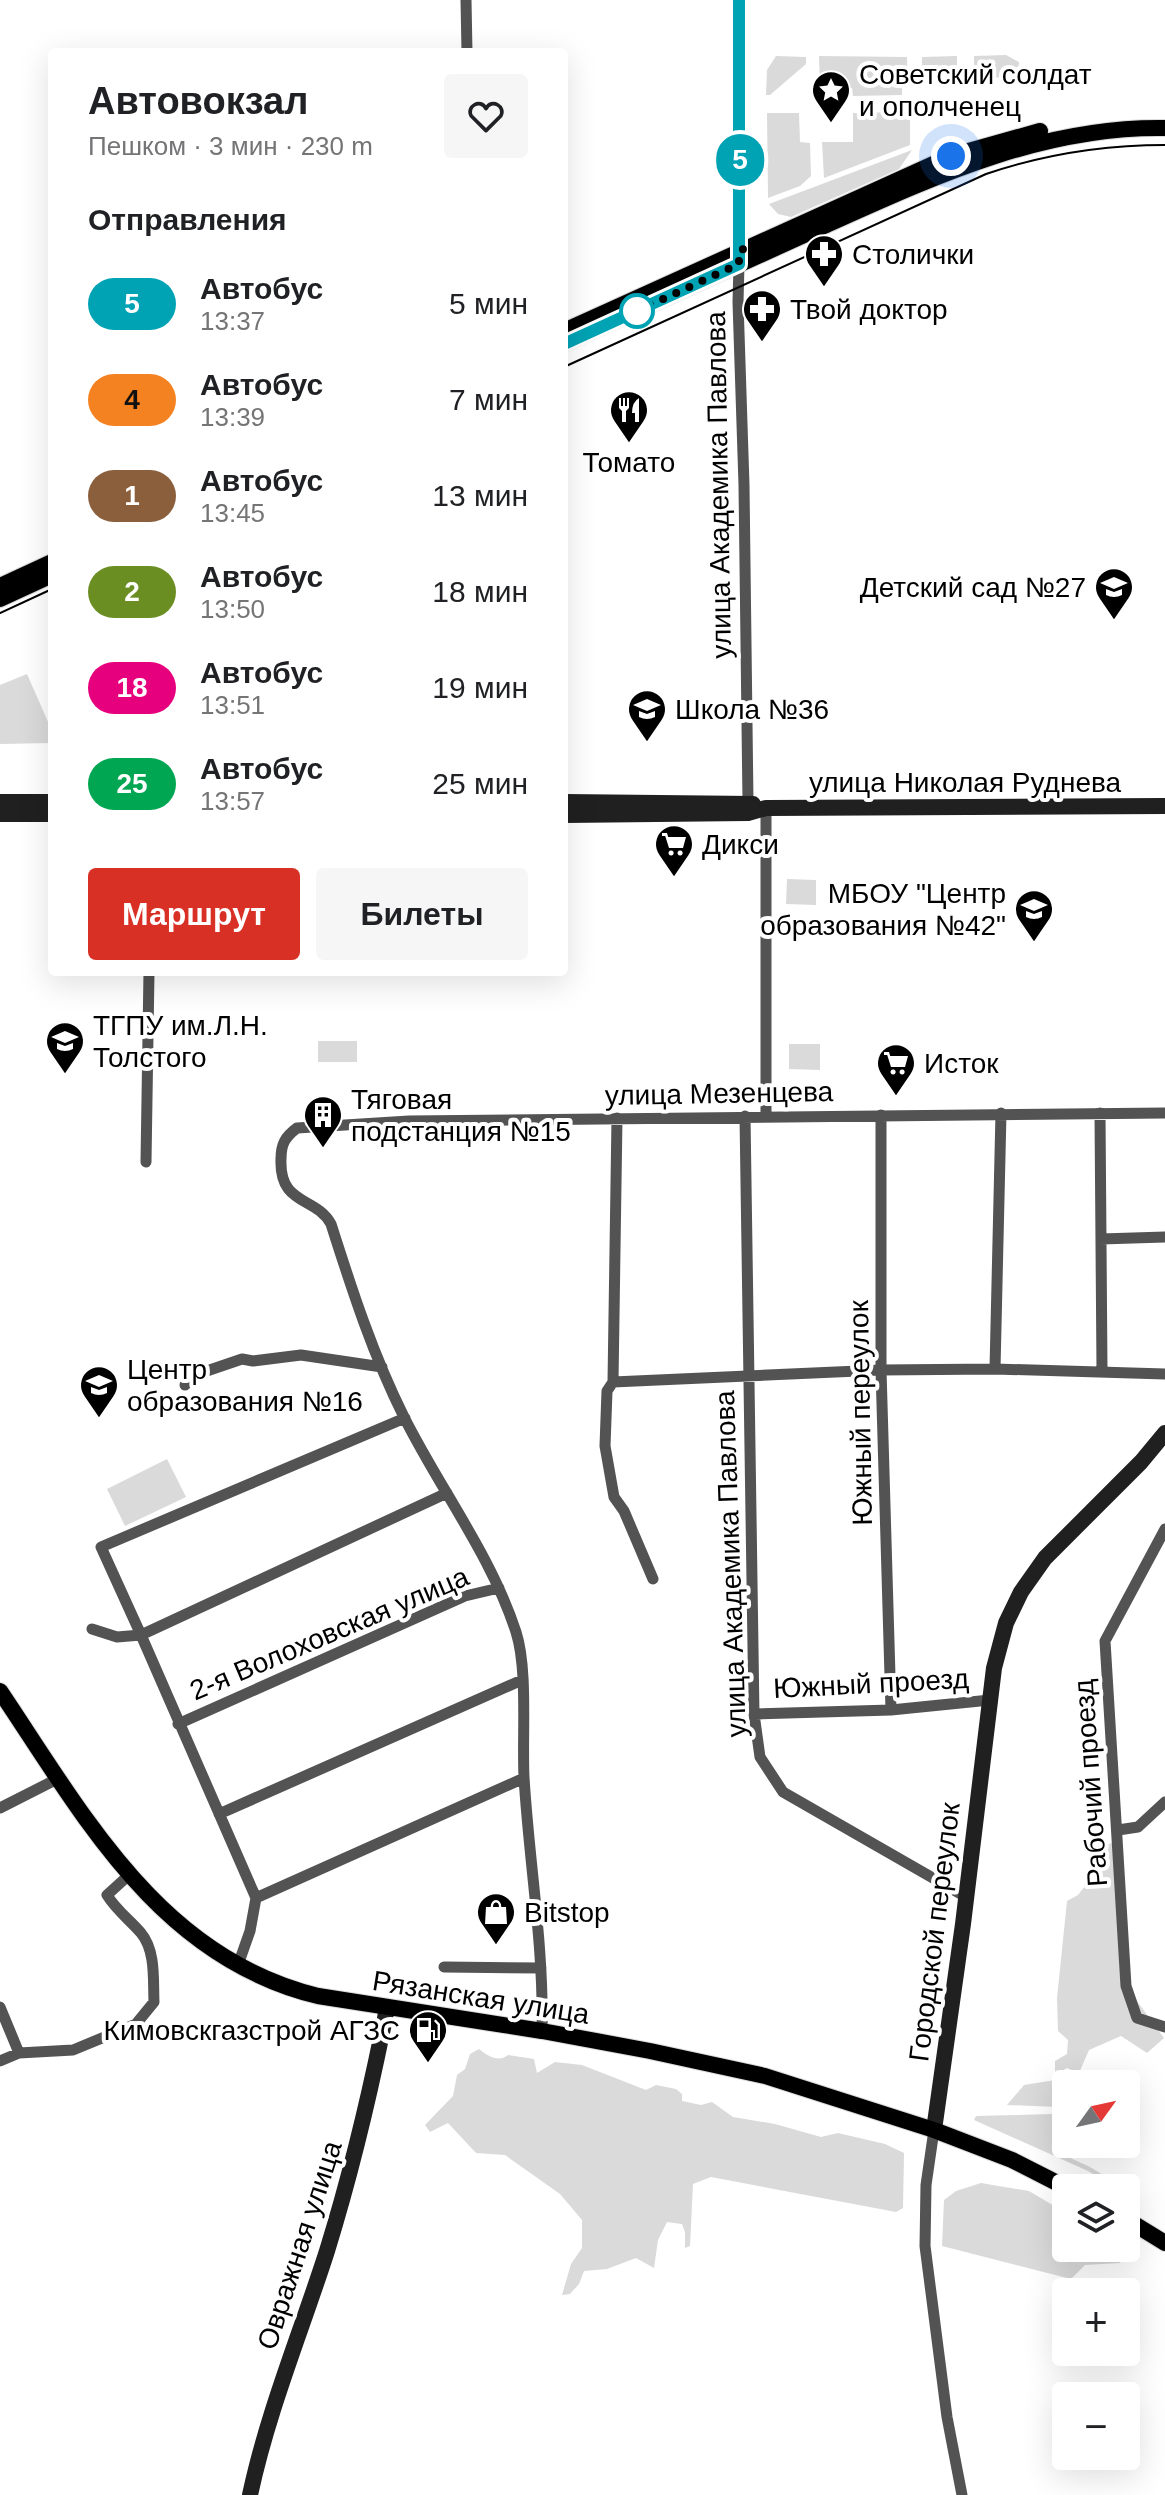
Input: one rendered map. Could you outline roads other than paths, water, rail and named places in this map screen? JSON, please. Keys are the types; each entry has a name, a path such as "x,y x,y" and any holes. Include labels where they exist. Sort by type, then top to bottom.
{"main road":[{"path":"739,0 739,258"},
{"path":"568,342 739,258 779,233 913,173 985,145 1087,122 1165,119"},
{"path":"568,329 983,158 1041,141 1092,131 1165,128"},
{"path":"0,586 48,564"},
{"path":"0,599 48,577"},
{"name":"Рязанская улица","path":"0,1691 129,1875 187,1933 265,1981 292,1990 542,2031 778,2079 934,2130 1012,2160 1052,2180"},
{"path":"1140,2228 1165,2243"}],"street":[{"path":"466,0 467,48"},
{"name":"улица Академика Павлова","path":"739,258 748,802"},
{"path":"0,802 48,802"},
{"name":"улица Николая Руднева","path":"568,802 748,802 766,808"},
{"name":"улица Николая Руднева","path":"568,815 748,813 766,808 1165,806"},
{"path":"766,808 766,1116"},
{"path":"0,814 48,814"},
{"path":"146,1162 149,976"},
{"path":"995,1369 1001,1113"},
{"path":"1100,1113 1102,1371"},
{"name":"улица Мезенцева","path":"382,1367 327,1216 302,1203 289,1191 281,1170 281,1147 287,1136 297,1128 409,1121 1165,1113"},
{"name":"Южный переулок","path":"881,1115 881,1370 891,1710"},
{"name":"улица Академика Павлова","path":"745,1116 754,1714 760,1757 783,1792 966,1897"},
{"path":"617,1118 613,1382 607,1391 605,1446 614,1497 624,1511 653,1579"},
{"path":"1101,1239 1165,1237"},
{"path":"185,1385 195,1375 242,1359 253,1361 301,1355 382,1367 405,1418 499,1588 517,1635 522,1680 524,1778 543,1989 542,2031"},
{"path":"613,1382 881,1370 995,1369 1165,1374"},
{"path":"238,1965 250,1931 256,1898 101,1547 405,1418"},
{"name":"Городской переулок","path":"962,2495 947,2417 925,2246 926,2185 994,1668 1006,1623 1021,1592 1045,1558 1141,1462 1165,1433"},
{"path":"92,1629 117,1637 141,1635 447,1493"},
{"name":"Рабочий проезд","path":"1165,1529 1105,1641 1126,1986 1137,2018 1165,2027"},
{"name":"2-я Волоховская улица","path":"178,1724 465,1596 499,1588"},
{"path":"219,1814 522,1680"},
{"name":"Южный проезд","path":"754,1714 891,1710 990,1700"},
{"path":"0,1808 59,1778"},
{"path":"256,1898 524,1778"},
{"path":"1118,1830 1138,1827 1165,1802"},
{"path":"0,2061 19,2053 73,2050 136,2024 154,2002 151,1956 144,1936 107,1895 129,1875"},
{"path":"444,1967 541,1968"},
{"path":"0,2007 19,2053"},
{"name":"Овражная улица","path":"250,2495 271,2416 327,2250 361,2136 387,2008"}],"tram line":[{"path":"568,365 986,174 1074,152 1165,145"},
{"path":"0,613 48,591"}],"place":[{"name":"Советский солдат и ополченец","path":"831,124"},
{"name":"Столички","path":"824,288"},
{"name":"Твой доктор","path":"762,343"},
{"name":"Томато","path":"629,444"},
{"name":"Детский сад №27","path":"1114,621"},
{"name":"Школа №36","path":"647,743"},
{"name":"Дикси","path":"674,878"},
{"name":"МБОУ \"Центр образования №42\"","path":"1034,943"},
{"name":"ТГПУ им.Л.Н. Толстого","path":"65,1075"},
{"name":"Исток","path":"896,1097"},
{"name":"Тяговая подстанция №15","path":"323,1149"},
{"name":"Центр образования №16","path":"99,1419"},
{"name":"Bitstop","path":"496,1946"},
{"name":"Кимовскгазстрой АГЗС","path":"428,2064"}]}
